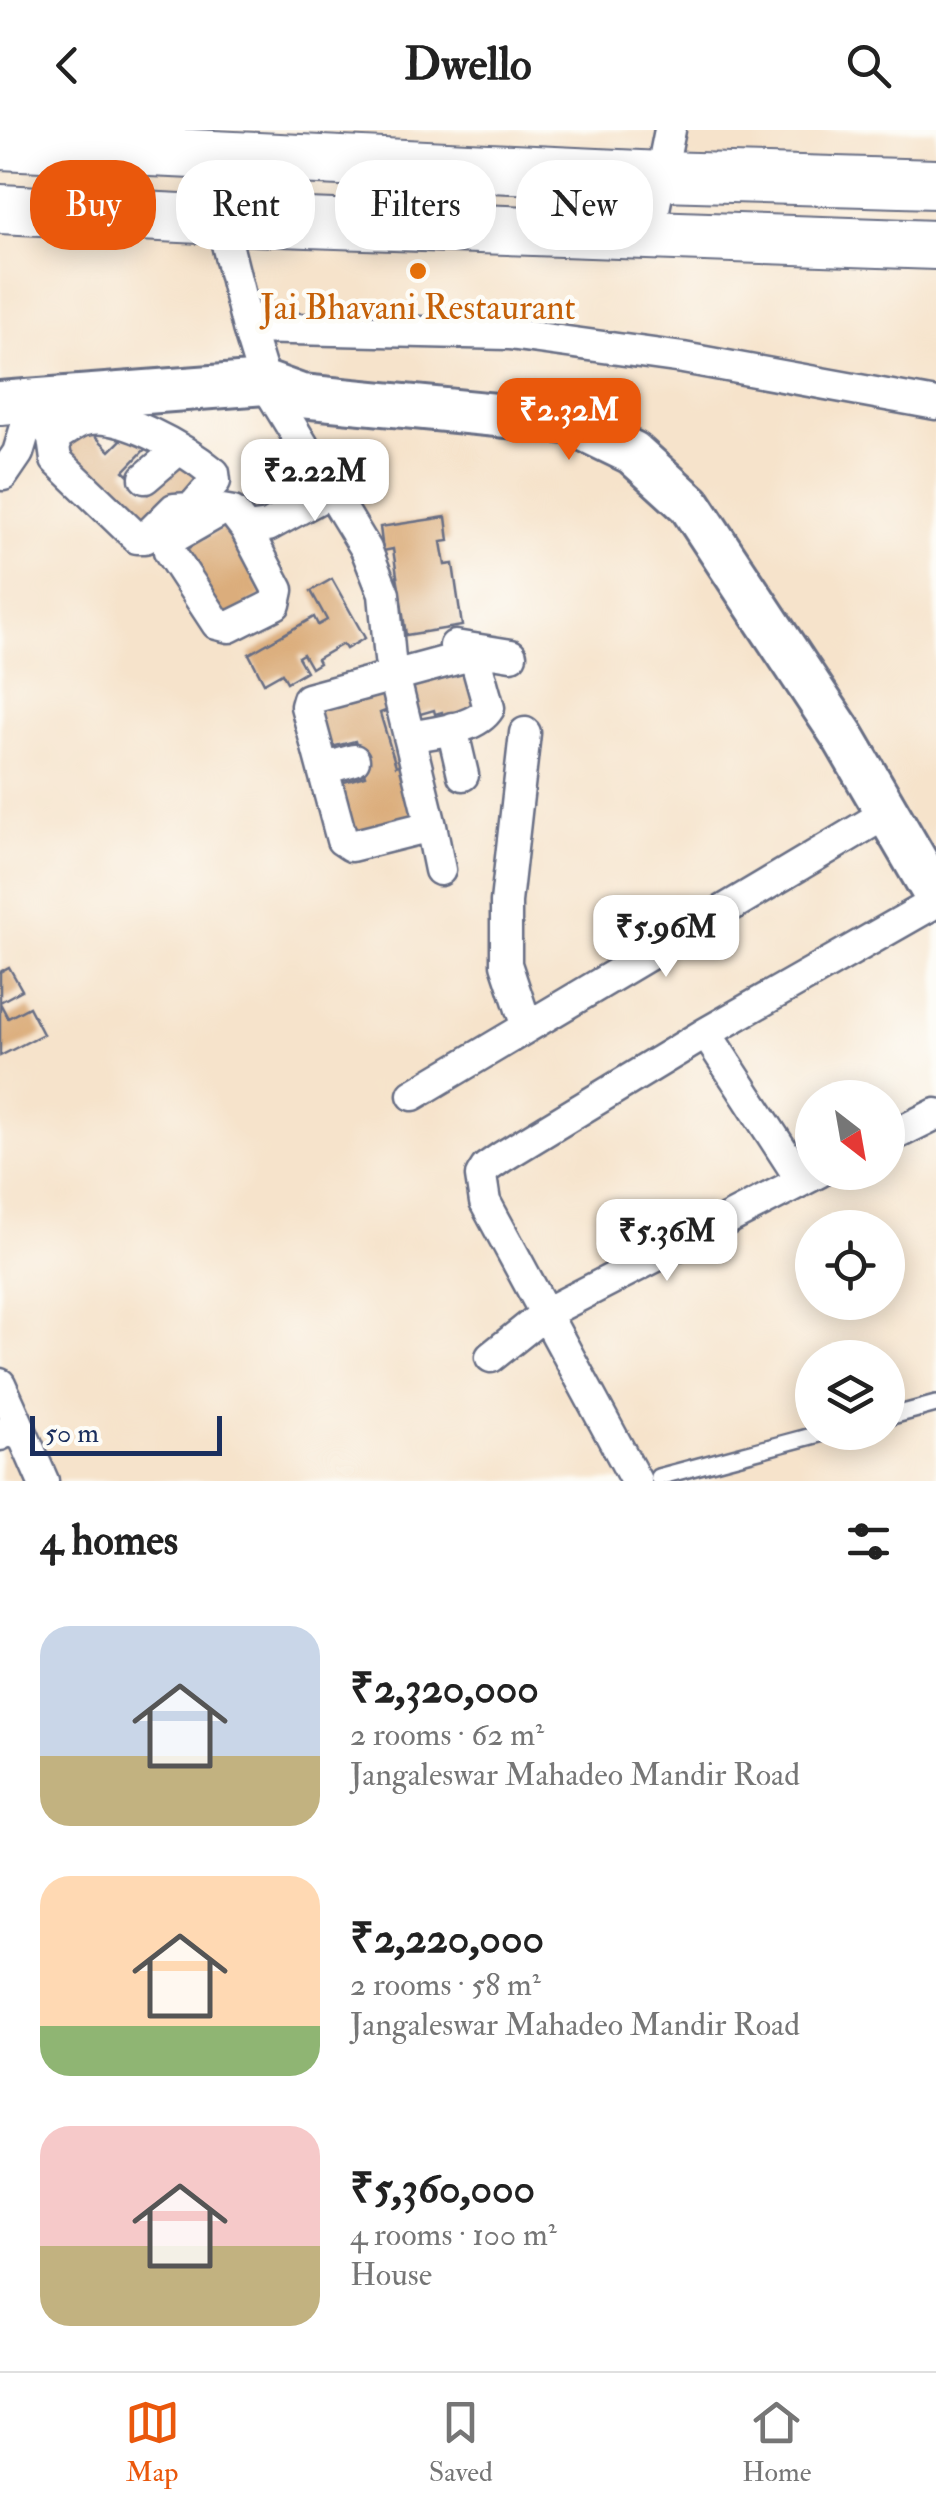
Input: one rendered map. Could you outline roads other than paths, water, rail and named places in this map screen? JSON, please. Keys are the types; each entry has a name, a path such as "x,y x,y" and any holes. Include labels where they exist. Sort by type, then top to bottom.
{"main road":[{"path":"0,145 666,153 936,184"},
{"path":"0,209 176,218"},
{"path":"315,223 516,230"},
{"path":"653,234 936,244"},
{"path":"17,402 265,383 301,396 568,422 634,454 690,506 844,738 936,899"}],"street":[{"path":"653,215 666,153"},
{"path":"228,250 265,383 366,548 384,594 392,667 440,870"},
{"path":"248,328 509,334 683,358 936,404"},
{"path":"17,402 53,438 56,460 137,538 145,538 174,510 192,508 215,481 214,473 180,448 127,425 94,419 80,422 53,438"},
{"path":"3,474 18,453 17,402"},
{"path":"145,478 180,448"},
{"path":"246,529 268,526 330,492"},
{"path":"430,826 351,846 342,840 306,706 308,699 450,646 512,655"},
{"path":"392,667 475,658 489,708 484,717 409,737"},
{"path":"452,728 463,776"},
{"path":"525,732 506,902 506,964 527,1027"},
{"path":"323,769 354,760"},
{"path":"414,1095 887,813"},
{"path":"647,1479 546,1313 486,1202 480,1187 481,1176 486,1168 706,1033 936,899"},
{"path":"706,1033 795,1155"},
{"path":"905,1130 936,1114"},
{"path":"490,1357 546,1313 795,1185"},
{"path":"0,1384 20,1448 43,1481"}],"lane":[{"path":"905,1412 936,1404"},
{"path":"647,1479 795,1440"}],"place":[{"name":"Jai Bhavani Restaurant","path":"418,271"}]}
